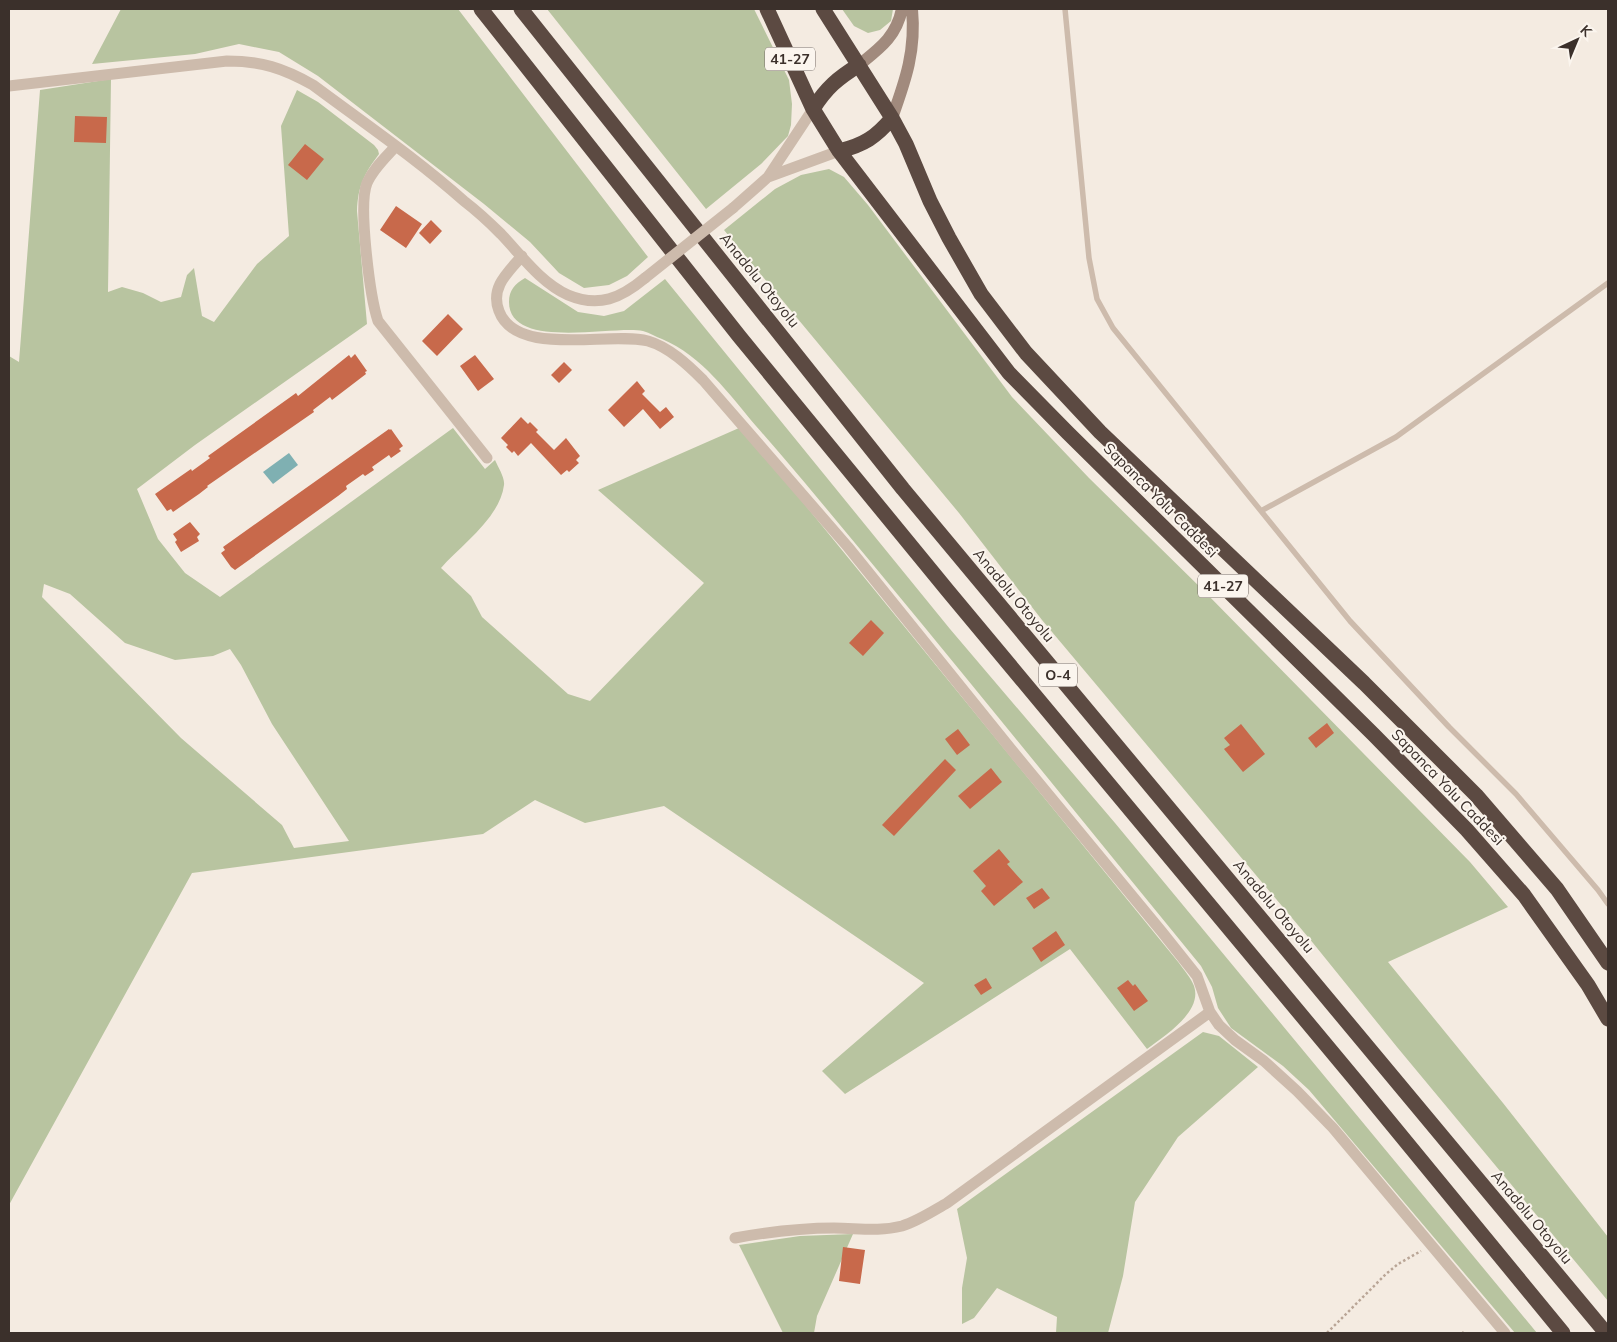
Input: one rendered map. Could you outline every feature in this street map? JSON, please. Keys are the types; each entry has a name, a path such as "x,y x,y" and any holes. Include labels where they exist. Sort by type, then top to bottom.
{"highway":[{"name":"O-4","path":"481,9 739,336 973,622 1357,1082 1563,1333"},
{"name":"Anadolu Otoyolu","path":"521,9 903,489 1606,1333"},
{"name":"41-27","path":"767,9 813,109"},
{"path":"813,109 826,89 838,78 859,65 822,9"},
{"name":"Sapanca Yolu Caddesi","path":"859,65 906,144 930,201 981,294 1026,352 1100,432 1364,683 1476,795 1557,889 1608,963"},
{"name":"Sapanca Yolu Caddesi","path":"813,109 839,151 1009,373 1468,830 1524,895 1588,985 1608,1019"},
{"path":"839,151 862,144 872,138 892,118"}],"street":[{"path":"859,65 889,39 896,28 902,9"},
{"path":"892,118 903,89 913,46 912,9"},
{"path":"9,86 227,60 256,62 284,70 313,85 464,200 500,233 547,282 568,295 591,301 600,301 619,296 632,289 733,208 768,177 813,109"},
{"path":"395,147 372,174 366,186 364,208 370,288 378,321 488,458"},
{"path":"768,177 839,151"},
{"path":"522,256 500,281 496,295 500,314 506,322 518,332 542,339 624,338 649,341 687,364 703,380 848,547 1197,976 1210,1012 1219,1025 1235,1040 1264,1061 1327,1122 1505,1333"},
{"path":"735,1238 798,1228 883,1230 904,1225 924,1216 947,1204 1210,1012"}],"lane":[{"path":"1065,9 1089,258 1097,299 1113,328 1350,621 1449,727 1516,794 1608,904"},
{"path":"1260,511 1396,437 1608,283"}],"path":[{"path":"1327,1333 1398,1264 1432,1247"}],"green space":[{"path":"121,9 458,9 648,257 627,276 609,285 584,288 559,273 530,242 484,204 318,76 279,52 239,44 195,54 92,64"},
{"path":"547,9 754,9 789,80 792,104 791,125 788,136 761,164 706,209"},
{"path":"842,9 893,9 891,21 880,30 868,33 854,26"},
{"path":"111,79 108,292 122,287 143,293 161,302 181,297 187,275 194,268 202,316 214,322 257,264 289,236 281,126 297,90 318,102 378,150 379,154 369,168 360,187 357,211 367,324 195,445 137,489 158,539 185,573 220,597 453,428 485,469 495,460 504,485 501,497 488,520 441,568 471,596 482,617 568,694 590,701 704,583 598,490 739,428 788,484 1179,963 1194,986 1195,996 1188,1014 1172,1030 1147,1049 1070,949 845,1094 822,1071 924,983 664,806 585,823 535,800 483,834 192,873 9,1205 9,356 19,362 40,90","holes":["44,584 70,594 125,643 175,660 213,656 230,649 241,665 272,724 349,841 294,848 282,825 181,738 42,597"]},
{"path":"829,169 844,177 868,205 1012,397 1089,478 1204,591 1470,862 1508,907 1388,962 1503,1103 1608,1237 1608,1301 1313,943 1042,620 959,513 724,230 775,189 801,175"},
{"path":"525,278 578,312 604,316 624,311 665,279 950,629 1115,823 1537,1333 1515,1333 1309,1090 1283,1066 1231,1028 1218,1008 1212,987 1201,966 964,675 714,377 690,355 676,346 643,331 565,333 544,331 526,326 514,317 509,302 513,288"},
{"path":"1203,1032 1219,1036 1258,1067 1178,1137 1135,1202 1123,1276 1108,1333 1056,1333 1057,1317 997,1288 974,1318 962,1324 962,1288 967,1258 957,1209"},
{"path":"853,1234 817,1316 814,1333 783,1333 739,1245 800,1236"}],"water":[{"path":"289,453 298,465 273,484 263,472"}],"building":[{"path":"75,116 107,117 106,143 74,142"},
{"path":"305,144 324,159 307,180 288,165"},
{"path":"396,206 422,224 406,248 380,230"},
{"path":"431,220 442,231 430,244 419,233"},
{"path":"448,314 463,329 437,356 422,341"},
{"path":"355,354 367,371 365,372 366,374 332,400 330,397 313,410 314,412 207,486 173,512 171,509 167,511 155,494 191,469 192,471 210,458 208,456 296,393 298,396 349,355 351,358"},
{"path":"475,355 494,379 478,391 460,366"},
{"path":"564,362 572,370 559,383 551,375"},
{"path":"637,381 645,391 642,394 660,412 666,407 674,417 660,429 643,409 624,427 608,410"},
{"path":"521,417 538,430 536,432 554,450 566,438 580,456 576,460 579,463 569,472 567,470 561,475 531,443 518,456 514,451 512,453 506,447 508,445 501,438"},
{"path":"391,429 403,446 399,449 401,451 391,458 389,455 372,467 374,470 365,476 363,474 346,486 347,489 338,496 235,570 231,567 221,553 225,550 223,547"},
{"path":"190,522 200,534 197,537 199,541 181,552 173,534"},
{"path":"871,620 884,633 863,656 849,643"},
{"path":"1327,723 1334,733 1316,748 1308,738"},
{"path":"1241,724 1265,754 1243,772 1224,749 1230,745 1224,738"},
{"path":"958,729 970,745 957,755 945,739"},
{"path":"945,759 956,770 894,836 882,825"},
{"path":"991,768 1002,782 970,809 958,796"},
{"path":"999,849 1010,862 1007,864 1023,882 994,906 981,891 986,886 973,871"},
{"path":"1042,888 1050,898 1034,909 1026,898"},
{"path":"1056,931 1065,945 1041,962 1032,948"},
{"path":"986,978 992,988 981,995 974,985"},
{"path":"1128,980 1133,986 1135,984 1148,1001 1134,1011 1117,988"},
{"path":"843,1247 865,1250 860,1284 839,1281"}]}
